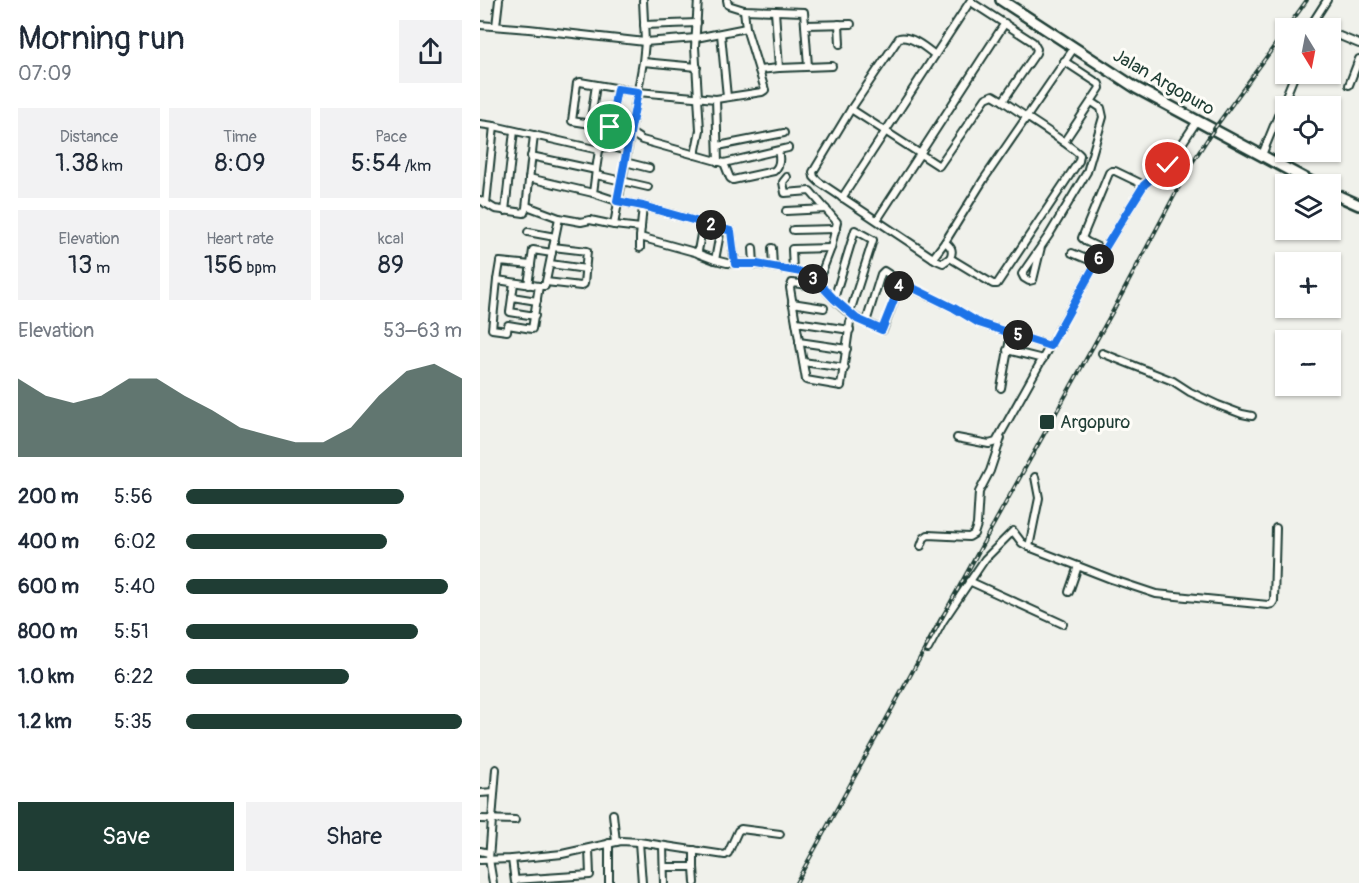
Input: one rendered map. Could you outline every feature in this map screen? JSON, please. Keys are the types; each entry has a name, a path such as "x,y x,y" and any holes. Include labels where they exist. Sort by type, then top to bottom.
{"highway":[{"name":"Jalan Argopuro","path":"1001,0 1136,88 1294,174"},
{"path":"1341,197 1359,205"}],"street":[{"path":"496,26 499,0"},
{"path":"614,225 643,62 645,42 643,0"},
{"path":"695,155 700,130 696,38 698,0"},
{"path":"727,0 729,5 744,10 804,12 808,66"},
{"path":"1316,18 1327,0"},
{"path":"842,198 971,1 1033,42 1037,50 1003,101"},
{"path":"617,89 610,127 573,122 578,82 638,92 716,99 764,91 746,28 744,10"},
{"path":"775,11 779,68"},
{"path":"644,24 697,23"},
{"path":"806,24 852,24"},
{"path":"839,24 840,44"},
{"path":"877,220 1005,24"},
{"path":"480,25 645,42 696,38 746,28"},
{"path":"721,34 728,97"},
{"path":"935,55 904,36 899,38 851,109 813,172 819,182 943,263 950,258 952,251 945,242"},
{"path":"1341,37 1359,44"},
{"path":"933,258 1074,48"},
{"path":"1349,85 1359,59"},
{"path":"1064,61 1100,86 1100,90 1064,142"},
{"path":"643,62 697,67"},
{"path":"759,70 832,66"},
{"path":"1262,155 1291,84"},
{"path":"590,125 596,85"},
{"path":"851,109 939,166 986,98 993,95 1080,155 1079,161 997,284 993,284 950,258"},
{"path":"716,99 718,146 721,162 730,178 733,180 774,171 780,159 778,151"},
{"path":"1041,247 1033,280 1029,281 1022,274 1087,172 1103,117 1101,108 1092,102"},
{"path":"957,438 992,444 996,442 1096,263 1144,185 1168,165 1197,121"},
{"path":"480,124 599,150 606,146 627,151"},
{"path":"495,126 483,202 495,209 525,212 534,135"},
{"path":"505,211 514,131"},
{"path":"631,133 642,140 721,162 788,148"},
{"path":"718,146 784,133"},
{"path":"629,142 642,140"},
{"path":"593,194 599,150"},
{"path":"531,156 648,187"},
{"path":"625,162 649,168"},
{"path":"1104,250 1082,238 1109,173 1115,171 1144,185"},
{"path":"529,177 731,231 735,264"},
{"path":"787,177 783,182 785,193 810,191 837,222 831,248 818,282"},
{"path":"527,206 559,218 641,228"},
{"path":"640,248 643,206"},
{"path":"786,211 826,209"},
{"path":"496,280 544,286 559,218"},
{"path":"698,253 703,223"},
{"path":"715,260 721,228"},
{"path":"793,230 836,229"},
{"path":"809,285 792,283 790,288 806,380 840,386 845,368 850,322 873,240 855,230 834,299"},
{"path":"528,232 556,233"},
{"path":"640,237 715,260 801,272 818,282 852,314 882,330 901,282"},
{"path":"525,248 588,251 582,286 546,282"},
{"path":"753,248 754,264"},
{"path":"772,248 773,267"},
{"path":"793,271 792,249 831,248"},
{"path":"528,285 533,250"},
{"path":"1072,253 1096,263"},
{"path":"514,283 507,331 492,329 496,280 500,262 531,265"},
{"path":"550,264 586,269"},
{"path":"863,321 867,319 885,271 901,282 979,323 1050,346"},
{"path":"508,326 531,329 539,286"},
{"path":"512,297 537,301"},
{"path":"792,303 824,308"},
{"path":"510,312 535,315"},
{"path":"796,322 850,330"},
{"path":"1001,388 1011,333"},
{"path":"799,342 847,349"},
{"path":"1007,350 1043,359"},
{"path":"1102,353 1173,381 1218,405 1252,416"},
{"path":"803,362 845,368"},
{"path":"921,546 928,535 969,537 974,534 977,525 979,492 992,465 1005,426"},
{"path":"1029,547 1039,498 1035,477"},
{"path":"928,649 969,581 985,559 1012,531 1022,543 1029,547 1156,594 1272,604 1274,601 1276,528"},
{"path":"1069,592 1078,566"},
{"path":"969,581 1063,624"},
{"path":"493,883 489,856 496,769"},
{"path":"480,793 494,792"},
{"path":"609,883 613,814"},
{"path":"480,819 516,820"},
{"path":"480,851 489,856 512,859 562,854 613,842 639,842 727,854 741,829 780,834"},
{"path":"639,842 642,883"},
{"path":"663,846 664,883"},
{"path":"589,849 591,883"},
{"path":"694,850 695,883"},
{"path":"480,860 489,856"},
{"path":"512,859 515,882 590,875"},
{"path":"664,867 694,867"}],"railway":[{"path":"1294,18 1307,0"},
{"path":"796,883 1114,309 1190,166 1275,45"}],"place":[{"name":"Argopuro","path":"1047,422"}],"route":[{"path":"610,127 617,89 638,92 617,201 731,231 735,264 749,263 801,272 818,282 857,319 882,330 901,282 979,323 1050,346 1096,263 1144,185 1168,165"}]}
